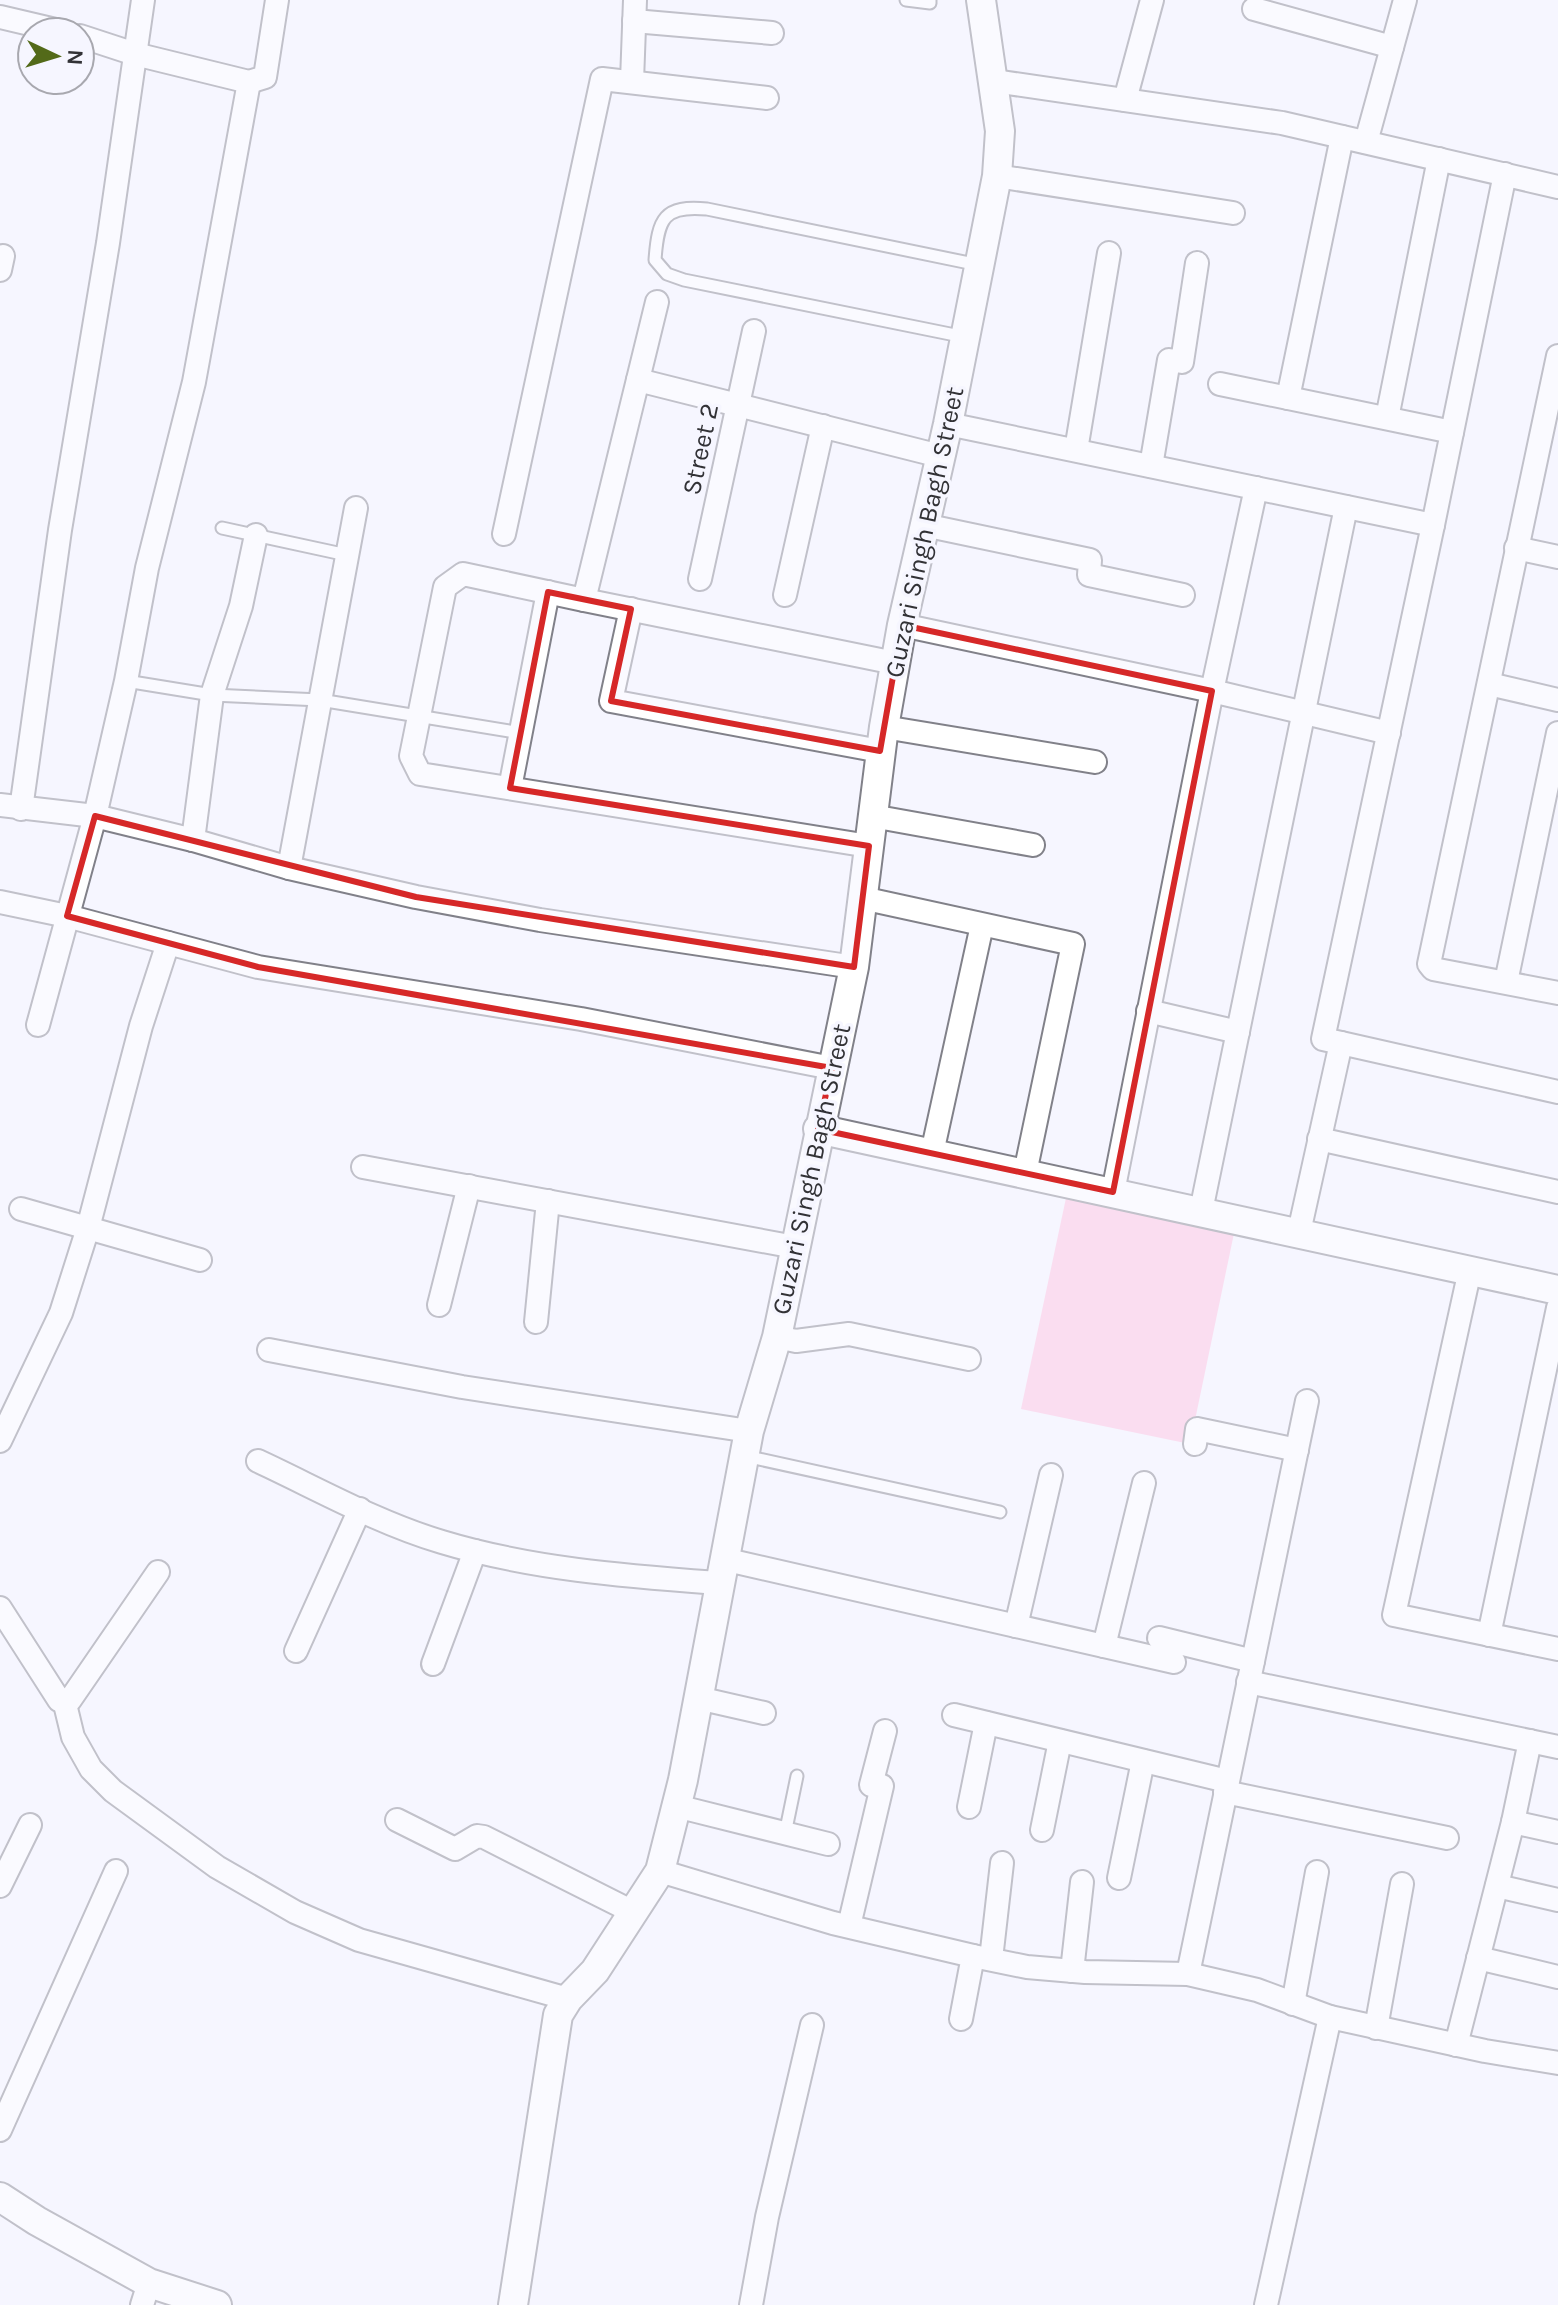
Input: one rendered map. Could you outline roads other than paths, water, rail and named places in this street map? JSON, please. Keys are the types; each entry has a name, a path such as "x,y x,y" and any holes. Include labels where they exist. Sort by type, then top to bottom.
{"street":[{"path":"143,0 108,243 10,807 95,816 289,868 416,897 540,920 854,967"},
{"path":"96,41 249,82 265,77 277,0"},
{"name":"Guzari Singh Bagh Street","path":"513,2305 558,2015 568,1999 595,1971 660,1871 676,1806 747,1444 777,1337 854,967 882,739 895,663 948,424 997,176 1000,131 981,0"},
{"path":"1125,100 1150,0"},
{"path":"1366,142 1405,0"},
{"path":"1254,9 1392,47"},
{"path":"632,81 634,10 772,33"},
{"path":"0,17 25,11"},
{"path":"504,534 602,79 767,98"},
{"path":"994,81 1282,123 1558,187"},
{"path":"38,1025 95,816 126,681 147,568 194,382 249,82"},
{"path":"1288,398 1342,137"},
{"path":"1387,418 1439,159"},
{"path":"1505,174 1323,1039 1558,1092"},
{"path":"997,176 1233,213"},
{"path":"1076,450 1109,253"},
{"path":"1151,466 1169,360 1182,362 1197,263"},
{"path":"584,600 657,302"},
{"name":"Street 2","path":"700,579 754,331"},
{"path":"1558,356 1429,964 1433,969 1558,993"},
{"path":"638,380 940,456"},
{"path":"1220,384 1452,432"},
{"path":"948,424 1433,525"},
{"path":"785,595 823,426"},
{"path":"1113,1192 1212,691 1256,488"},
{"path":"1201,1211 1346,507"},
{"path":"289,868 356,508"},
{"path":"924,525 1090,560 1089,575 1183,595"},
{"path":"193,840 212,695 241,606 256,535"},
{"path":"1516,548 1558,557"},
{"path":"869,846 420,774 411,756 445,587 463,574 895,663"},
{"path":"510,788 548,592"},
{"path":"631,609 611,701 882,739 1095,762"},
{"path":"902,625 1212,691 1389,733"},
{"path":"1489,684 1558,700"},
{"path":"1506,982 1558,733"},
{"path":"872,816 1033,845"},
{"path":"862,898 1073,944 1025,1173"},
{"path":"0,902 67,916 258,967 581,1019 832,1068"},
{"path":"932,1153 982,925"},
{"path":"0,1441 61,1313 88,1228 141,1026 168,943"},
{"path":"1148,1011 1238,1032"},
{"path":"1299,1232 1341,1043"},
{"path":"818,1129 1558,1290"},
{"path":"1319,1139 1558,1192"},
{"path":"363,1167 795,1247"},
{"path":"439,1305 469,1186"},
{"path":"536,1322 548,1201"},
{"path":"21,1209 200,1260"},
{"path":"1470,1270 1394,1615 1558,1649"},
{"path":"1489,1635 1558,1308"},
{"path":"777,1337 796,1341 849,1334 969,1359"},
{"path":"269,1350 747,1444"},
{"path":"1188,1974 1307,1401"},
{"path":"1195,1444 1197,1429 1297,1450"},
{"path":"258,1461 427,1537 475,1551 626,1576 721,1571 1016,1626 1174,1662"},
{"path":"1016,1626 1051,1475"},
{"path":"1104,1646 1144,1483"},
{"path":"296,1651 360,1509"},
{"path":"433,1664 475,1551"},
{"path":"0,1608 59,1700 70,1700 158,1572"},
{"path":"1159,1638 1250,1671 1558,1747"},
{"path":"698,1698 764,1713"},
{"path":"64,1700 73,1737 91,1769 113,1791 230,1875 295,1912 359,1940 568,1999"},
{"path":"954,1715 1143,1761 1226,1786 1447,1838"},
{"path":"969,1807 986,1723"},
{"path":"849,1926 882,1786 871,1785 885,1731"},
{"path":"1042,1830 1060,1741"},
{"path":"1456,2045 1513,1822 1530,1741"},
{"path":"1119,1878 1143,1761"},
{"path":"676,1806 828,1844"},
{"path":"397,1820 455,1849 477,1836 484,1837 633,1912"},
{"path":"1513,1822 1558,1832"},
{"path":"0,1886 30,1825"},
{"path":"961,2019 982,1958 1002,1863"},
{"path":"0,2130 116,1871"},
{"path":"660,1871 849,1926 982,1958 1027,1967 1072,1971 1188,1974 1257,1990 1330,2017 1456,2045 1558,2063"},
{"path":"1293,2004 1317,1872"},
{"path":"1072,1971 1082,1882"},
{"path":"1376,2028 1402,1884"},
{"path":"1497,1886 1558,1900"},
{"path":"1478,1958 1558,1977"},
{"path":"1266,2305 1330,2017"},
{"path":"751,2305 767,2217 812,2025"},
{"path":"0,2197 145,2294 217,2305"}],"lane":[{"path":"906,0 930,3 930,0"},
{"path":"965,337 684,280 667,274 655,260 656,240 670,213 682,207 707,209 979,266"},
{"path":"222,528 347,555"},
{"path":"126,681 212,695 320,700 521,733"},
{"path":"747,1444 1000,1512"},
{"path":"785,1834 797,1776"}]}
